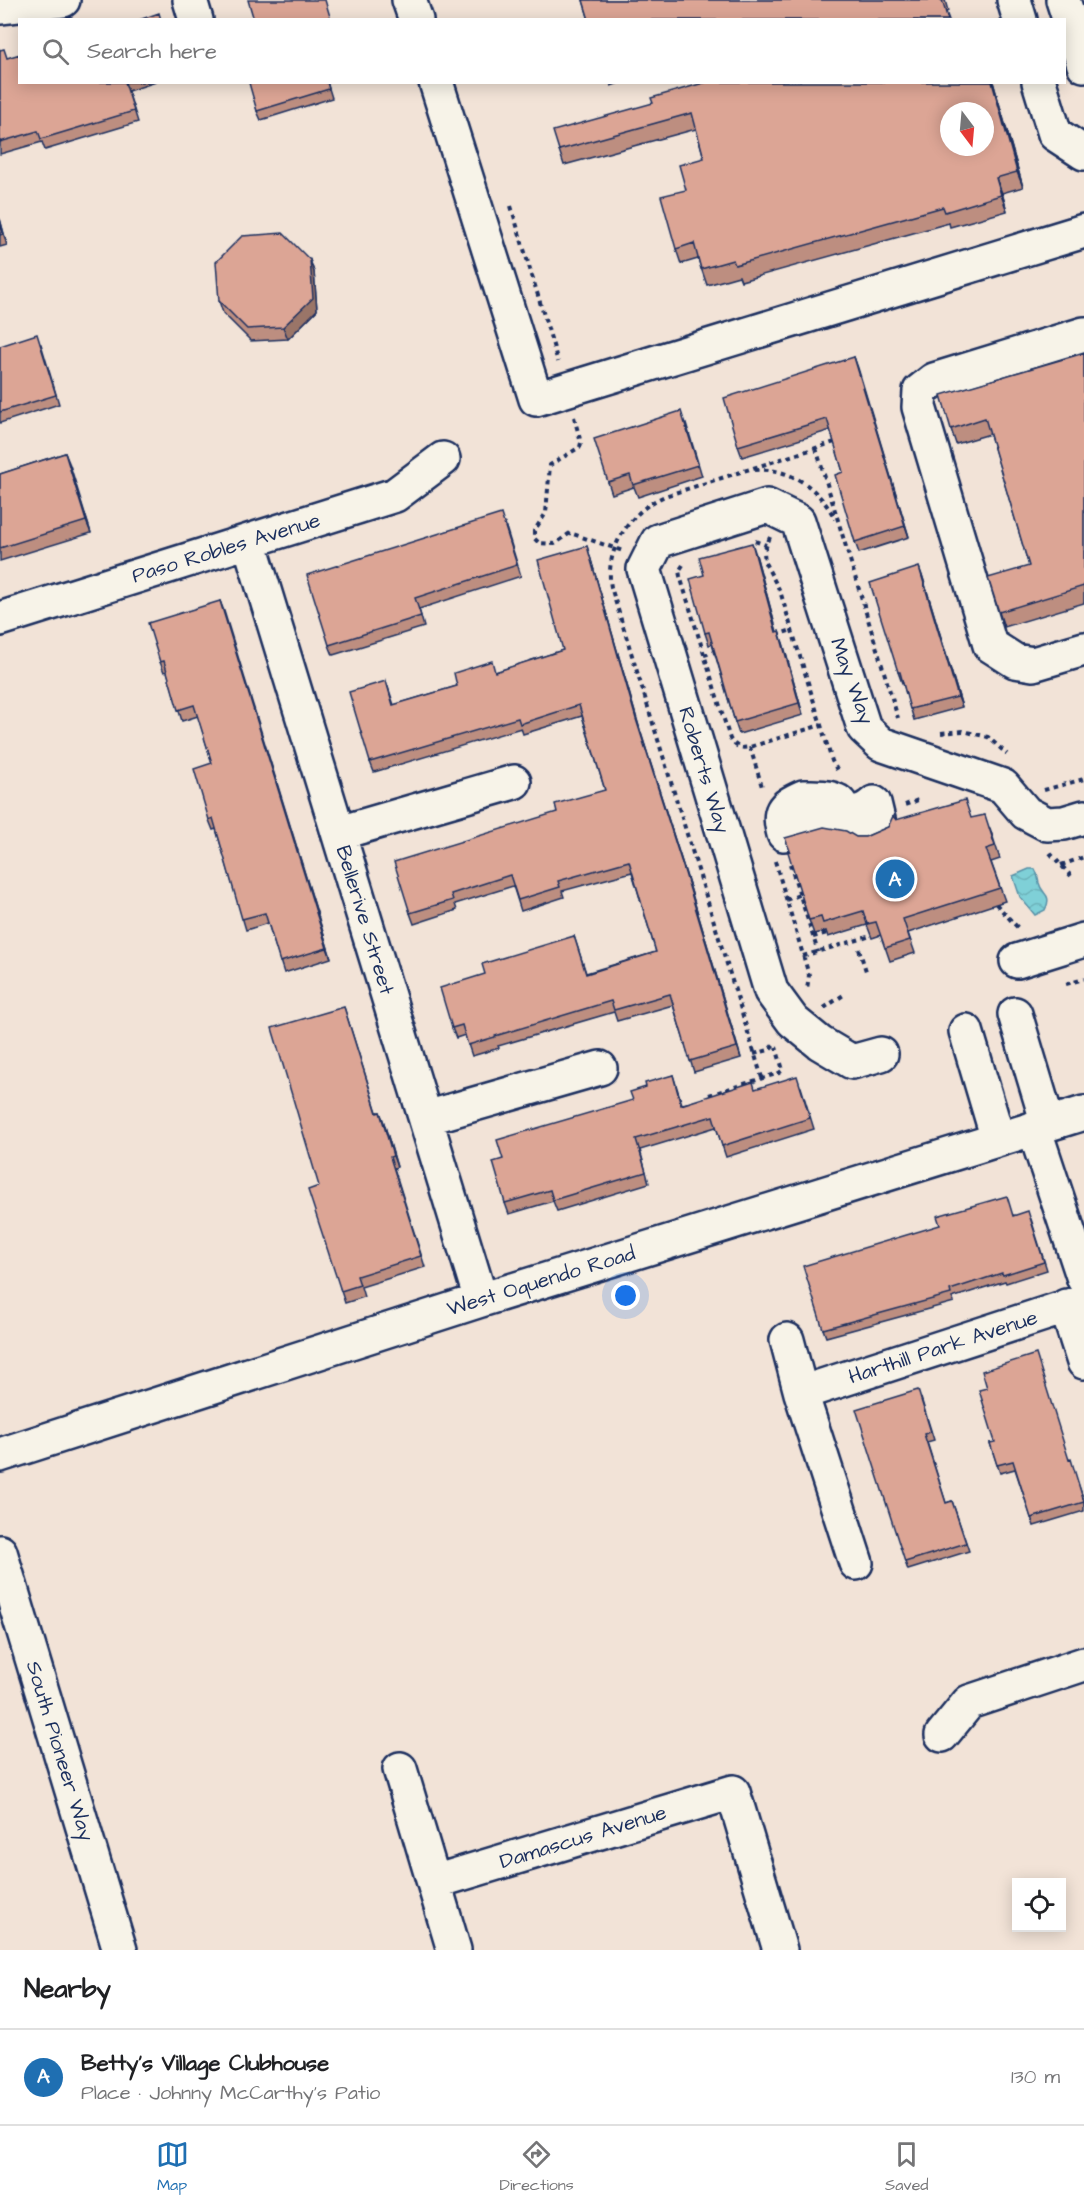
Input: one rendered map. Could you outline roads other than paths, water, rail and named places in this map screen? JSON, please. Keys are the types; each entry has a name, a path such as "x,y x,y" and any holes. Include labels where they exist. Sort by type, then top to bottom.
{"street":[{"path":"0,7 63,0"},
{"path":"190,0 195,18"},
{"path":"409,0 415,18"},
{"path":"1014,0 1019,18"},
{"path":"1063,0 1084,65"},
{"path":"437,84 536,399 1084,231"},
{"path":"1040,84 1055,134 1084,153"},
{"path":"1084,334 934,380 920,391 919,407 990,645 1015,661 1032,664 1084,649"},
{"name":"Paso Robles Avenue","path":"0,619 395,495 443,459"},
{"name":"Roberts Way","path":"776,524 767,506 658,541 644,569 771,992 793,1021 820,1044 852,1062 881,1054"},
{"name":"May Way","path":"776,524 798,521 864,728 881,744 1003,786 1026,813 1047,824 1064,823 1084,817"},
{"name":"Bellerive Street","path":"249,541 481,1300"},
{"path":"339,833 514,782"},
{"path":"1021,949 1084,940"},
{"path":"1015,1014 1041,1126 1084,1280"},
{"path":"966,1031 998,1139"},
{"path":"426,1118 600,1068"},
{"name":"West Oquendo Road","path":"0,1455 481,1300 1084,1113"},
{"path":"1075,1304 1084,1362"},
{"name":"Harthill Park Avenue","path":"801,1393 1075,1304"},
{"path":"787,1340 801,1393 855,1563"},
{"name":"South Pioneer Way","path":"0,1552 120,1950"},
{"path":"942,1735 969,1702 1084,1664"},
{"path":"400,1769 454,1950"},
{"name":"Damascus Avenue","path":"434,1882 732,1792 780,1950"}],"water":[{"path":"1029,869 1035,869 1040,887 1048,900 1045,910 1035,915 1020,897 1013,876"}],"place":[{"name":"Betty's Village Clubhouse","path":"895,879"}]}
